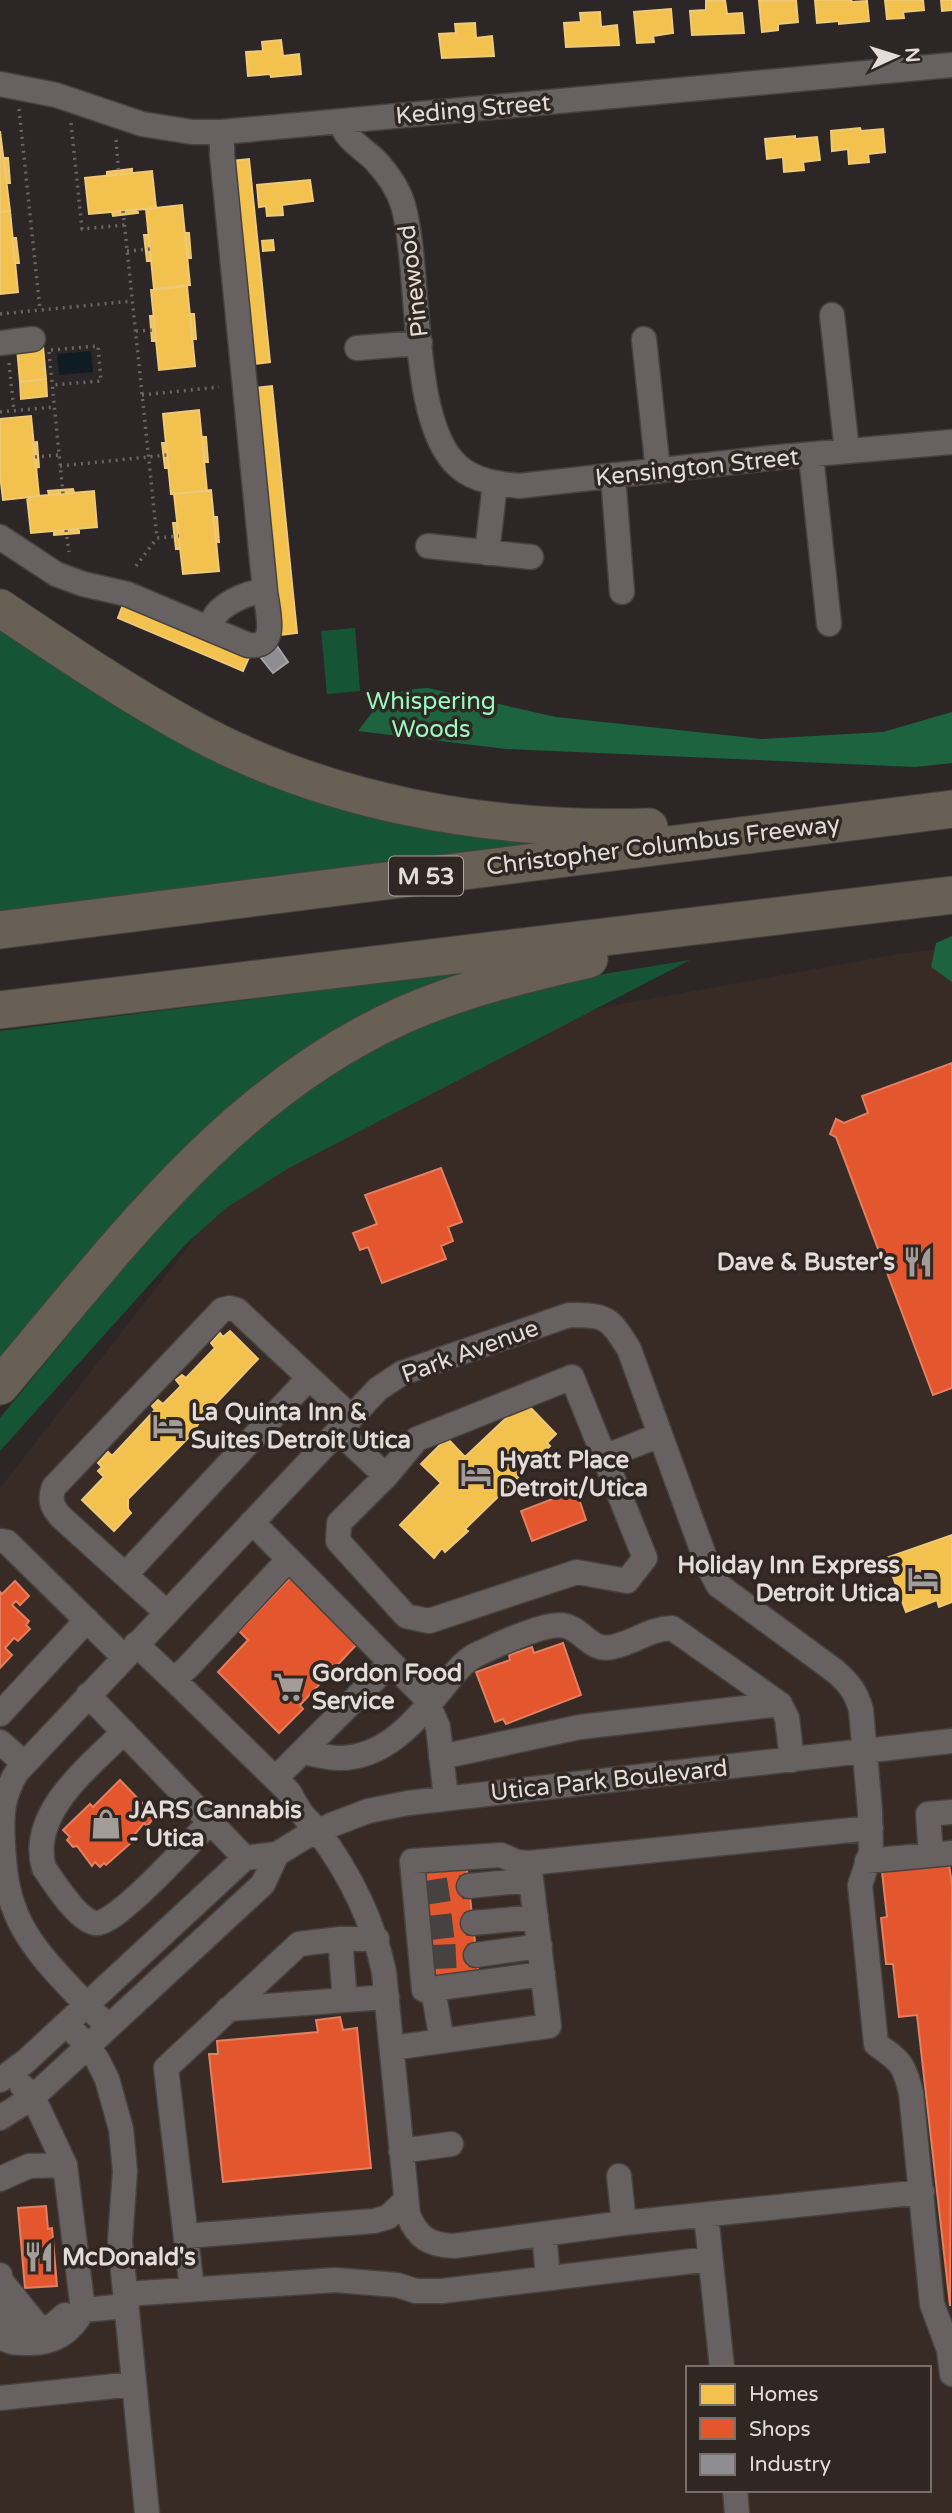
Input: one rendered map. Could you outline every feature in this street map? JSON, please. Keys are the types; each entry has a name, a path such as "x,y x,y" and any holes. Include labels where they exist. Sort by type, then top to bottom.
{"highway":[{"path":"0,608 106,678 185,725 253,759 322,784 398,804 493,821 612,828 853,821"},
{"name":"Christopher Columbus Freeway","path":"0,930 952,809"},
{"path":"0,1010 952,895"},
{"path":"0,1386 137,1224 211,1146 286,1083 345,1045 402,1016 483,986 781,915"}],"street":[{"name":"Keding Street","path":"0,84 56,95 142,124 192,132 222,132 952,65"},
{"name":"Pinewood","path":"341,121 345,133 389,176 402,203 410,235 429,413 450,458"},
{"path":"0,537 55,574 83,584 127,594 248,645 258,646 265,642 269,634 223,168 222,132"},
{"path":"832,316 847,451"},
{"path":"644,338 658,471"},
{"path":"357,348 420,343"},
{"path":"4,348 42,345"},
{"name":"Kensington Street","path":"450,458 461,469 495,483 519,486 811,454 952,442"},
{"path":"811,454 828,624"},
{"path":"614,475 622,592"},
{"path":"487,553 495,483"},
{"path":"428,546 531,557"},
{"path":"210,629 216,614 245,595 265,590"},
{"path":"166,1612 53,1507 51,1496 54,1487 222,1310 237,1310 309,1378 386,1476"},
{"name":"Park Avenue","path":"108,2026 44,1958 19,1921 2,1861 1,1828 6,1793 17,1772 377,1389 402,1373 569,1315 599,1315 616,1328 628,1349 708,1566 718,1585 852,1686 861,1710 871,1852 860,1885 876,2044 897,2059 906,2070 911,2093 932,2304 949,2350 952,2374"},
{"path":"572,1377 645,1558 627,1581 577,1572 429,1621 406,1616 338,1541 339,1523 386,1476 417,1438 572,1377"},
{"path":"125,1575 309,1378"},
{"path":"604,1457 660,1435"},
{"path":"252,1522 425,1697 438,1727 446,1798"},
{"path":"0,1541 7,1542 86,1620 174,1680 276,1778 317,1830 354,1887 377,1938 387,1997 408,2215 414,2230 423,2240 454,2246 624,2223 922,2192"},
{"path":"174,1680 289,1559"},
{"path":"0,1714 86,1620"},
{"path":"302,1752 340,1758 371,1751 395,1740 461,1666 476,1654 553,1625 568,1626 597,1648 612,1647 657,1629 672,1628 780,1704 787,1718 792,1760"},
{"path":"276,1778 391,1663"},
{"path":"2,2340 34,2343 53,2341 75,2324 83,2310 66,2173 33,2097 5,2076 88,2005 245,1858 88,1695"},
{"path":"441,1757 580,1727 780,1704"},
{"path":"124,1732 62,1796 50,1816 43,1842 44,1868 82,1916 94,1923 107,1922 141,1893 210,1822"},
{"name":"Utica Park Boulevard","path":"245,1858 277,1854 317,1830 368,1811 408,1803 952,1741"},
{"path":"0,1742 24,1763"},
{"path":"867,1861 942,1854 928,1814 952,1812"},
{"path":"469,1886 530,1871 871,1828"},
{"path":"0,2118 33,2097 263,1884 277,1854"},
{"path":"391,2048 549,2026 540,1946 530,1871 501,1855 412,1861 423,1928 425,1990 543,1975"},
{"path":"2,1861 42,1860"},
{"path":"472,1923 536,1917"},
{"path":"192,2289 166,2068 299,1944 377,1938"},
{"path":"340,1939 345,2000"},
{"path":"476,1955 540,1946"},
{"path":"433,1990 442,2040"},
{"path":"228,2009 387,1997"},
{"path":"66,2024 88,2046 107,2079 121,2129 124,2150 120,2241 147,2513"},
{"path":"401,2151 452,2144"},
{"path":"0,2179 29,2166 66,2173"},
{"path":"0,2307 6,2324 14,2332 52,2326 69,2310 55,2192 66,2173"},
{"path":"619,2176 624,2223"},
{"path":"186,2236 374,2221 388,2217 406,2200"},
{"path":"706,2215 722,2366"},
{"path":"544,2234 548,2277"},
{"path":"83,2310 192,2289 335,2280 397,2285 416,2291 442,2291 710,2259"},
{"path":"0,2275 0,2286"},
{"path":"1,2281 39,2328"},
{"path":"0,2398 134,2384"},
{"path":"735,2492 737,2513"}],"path":[{"path":"19,109 40,310"},
{"path":"71,123 82,229 124,225"},
{"path":"116,140 119,175"},
{"path":"123,211 157,538 136,566"},
{"path":"127,251 150,249"},
{"path":"0,314 132,301"},
{"path":"136,331 155,330"},
{"path":"52,385 101,381 98,346 42,345 52,385 63,494"},
{"path":"4,348 13,411"},
{"path":"142,395 219,387"},
{"path":"0,412 54,407"},
{"path":"35,457 59,454"},
{"path":"60,466 167,455"},
{"path":"66,530 69,552"},
{"path":"157,538 179,536"}],"shaded area":[{"path":"91,351 93,372 59,375 57,354"},
{"path":"952,948 952,2513 0,2513 0,1488 219,1207 445,1036 904,953"}],"green space":[{"path":"0,624 106,693 538,838 539,846 0,912"},
{"path":"355,628 360,691 327,694 321,631"},
{"name":"Whispering Woods","path":"428,688 556,717 762,739 883,732 952,712 952,763 915,767 506,749 358,731 373,711 394,694"},
{"path":"952,936 952,982 931,967 936,943"},
{"path":"690,960 289,1168 226,1208 185,1245 0,1451 0,1418 155,1229 263,1121 381,1041 465,1007 573,979"},
{"path":"467,972 369,1017 0,1366 0,1031"}],"building: Homes":[{"path":"725,0 727,14 742,13 744,33 692,35 690,11 706,10 706,1"},
{"path":"796,0 798,22 778,24 778,30 762,32 759,1"},
{"path":"815,0 867,1 869,21 817,23"},
{"path":"885,0 923,0 924,10 903,12 904,18 887,19"},
{"path":"941,0 952,0 952,10 942,11"},
{"path":"671,9 673,33 653,36 654,42 637,43 634,12"},
{"path":"600,12 601,27 617,25 619,45 566,47 564,23 581,22 580,13"},
{"path":"475,23 476,38 492,36 494,56 442,58 439,34 456,33 455,24"},
{"path":"281,40 283,56 299,54 301,74 248,76 246,52 263,51 262,42"},
{"path":"860,128 861,131 883,129 885,152 868,154 869,162 849,164 848,149 832,151 831,131"},
{"path":"0,131 10,211 0,212"},
{"path":"795,136 795,139 817,137 820,160 803,162 804,170 784,172 783,157 767,159 765,139"},
{"path":"4,158 8,158 10,183 7,183"},
{"path":"249,159 270,362 253,364 232,161"},
{"path":"132,169 132,173 107,176 107,172"},
{"path":"152,171 156,208 89,214 85,178"},
{"path":"310,180 313,201 282,205 283,215 267,216 266,206 259,207 257,185"},
{"path":"182,205 190,285 154,289 146,209"},
{"path":"137,209 138,213 113,216 112,212"},
{"path":"10,211 18,292 0,294 0,212"},
{"path":"185,233 189,233 191,258 188,258"},
{"path":"144,235 148,235 151,260 147,261"},
{"path":"12,238 16,238 19,263 15,263"},
{"path":"273,240 274,250 263,251 262,241"},
{"path":"187,286 195,366 159,370 151,290"},
{"path":"190,314 194,314 196,339 192,339"},
{"path":"150,316 154,316 156,341 152,341"},
{"path":"43,346 46,379 20,382 17,348"},
{"path":"46,379 47,396 21,399 20,382"},
{"path":"272,386 297,633 281,635 255,388"},
{"path":"199,410 207,491 171,494 163,414"},
{"path":"31,416 39,496 3,500 0,419"},
{"path":"202,437 206,437 208,462 205,462"},
{"path":"37,442 39,467 36,468 33,443"},
{"path":"162,443 166,443 169,468 165,468"},
{"path":"73,489 74,493 49,495 48,491"},
{"path":"211,490 219,571 183,574 174,494"},
{"path":"94,491 97,527 31,533 27,497"},
{"path":"213,517 217,517 219,542 216,542"},
{"path":"173,523 177,523 180,548 176,549"},
{"path":"79,529 79,533 54,535 54,531"},
{"path":"124,602 250,655 243,671 118,618"},
{"name":"La Quinta Inn & Suites Detroit Utica","path":"230,1331 258,1359 204,1416 189,1437 128,1499 131,1513 114,1531 82,1500 104,1477 98,1471 102,1467 98,1463 108,1452 112,1456 155,1410 152,1406 158,1400 163,1404 181,1386 176,1380 182,1375 186,1378 215,1348 211,1343 220,1333 223,1337"},
{"name":"Hyatt Place Detroit/Utica","path":"524,1401 556,1434 547,1443 550,1446 465,1529 468,1531 445,1552 442,1548 434,1558 400,1525 441,1483 421,1464 447,1438 465,1457"},
{"name":"Holiday Inn Express Detroit Utica","path":"952,1535 952,1602 939,1607 937,1600 906,1612 886,1558"}],"building: Shops":[{"name":"Dave & Buster's","path":"952,1063 952,1388 933,1395 836,1137 830,1134 836,1119 844,1123 868,1113 862,1096"},
{"path":"441,1168 462,1222 448,1227 453,1241 441,1246 446,1259 382,1283 368,1247 360,1250 353,1233 377,1224 365,1195"},
{"path":"576,1490 586,1520 532,1541 521,1511"},
{"path":"291,1577 358,1643 300,1705 303,1709 279,1733 218,1672 248,1640 239,1631"},
{"path":"15,1581 29,1596 20,1605 16,1601 12,1605 29,1621 26,1625 30,1629 18,1641 14,1638 5,1648 12,1655 0,1668 0,1592 2,1594"},
{"path":"563,1643 581,1695 506,1724 503,1719 495,1722 476,1672 510,1660 509,1655 532,1647 534,1653"},
{"name":"JARS Cannabis - Utica","path":"120,1780 149,1810 146,1812 153,1819 147,1826 144,1823 130,1840 132,1842 106,1865 104,1863 100,1867 95,1862 92,1866 77,1846 73,1847 67,1840 70,1837 63,1830 90,1804 93,1807"},
{"path":"466,1861 479,1978 435,1983 422,1866"},
{"path":"949,1864 952,1885 950,2306 917,2015 899,2017 893,1964 886,1964 881,1918 887,1917 882,1872"},
{"path":"340,2017 343,2030 357,2028 371,2168 223,2182 209,2054 218,2054 217,2041 318,2032 316,2020"},
{"name":"McDonald's","path":"46,2206 48,2229 52,2228 57,2286 25,2288 18,2208"}],"building: Industry":[{"path":"277,646 288,662 273,673 261,658"}],"tunnel":[{"path":"425,1893 469,1886"},
{"path":"429,1928 473,1923"},
{"path":"432,1957 476,1955"}],"place":[{"name":"Dave & Buster's","path":"918,1262"},
{"name":"La Quinta Inn & Suites Detroit Utica","path":"168,1426"},
{"name":"Hyatt Place Detroit/Utica","path":"476,1474"},
{"name":"Holiday Inn Express Detroit Utica","path":"923,1579"},
{"name":"Gordon Food Service","path":"289,1687"},
{"name":"JARS Cannabis - Utica","path":"106,1824"},
{"name":"McDonald's","path":"39,2257"}]}
